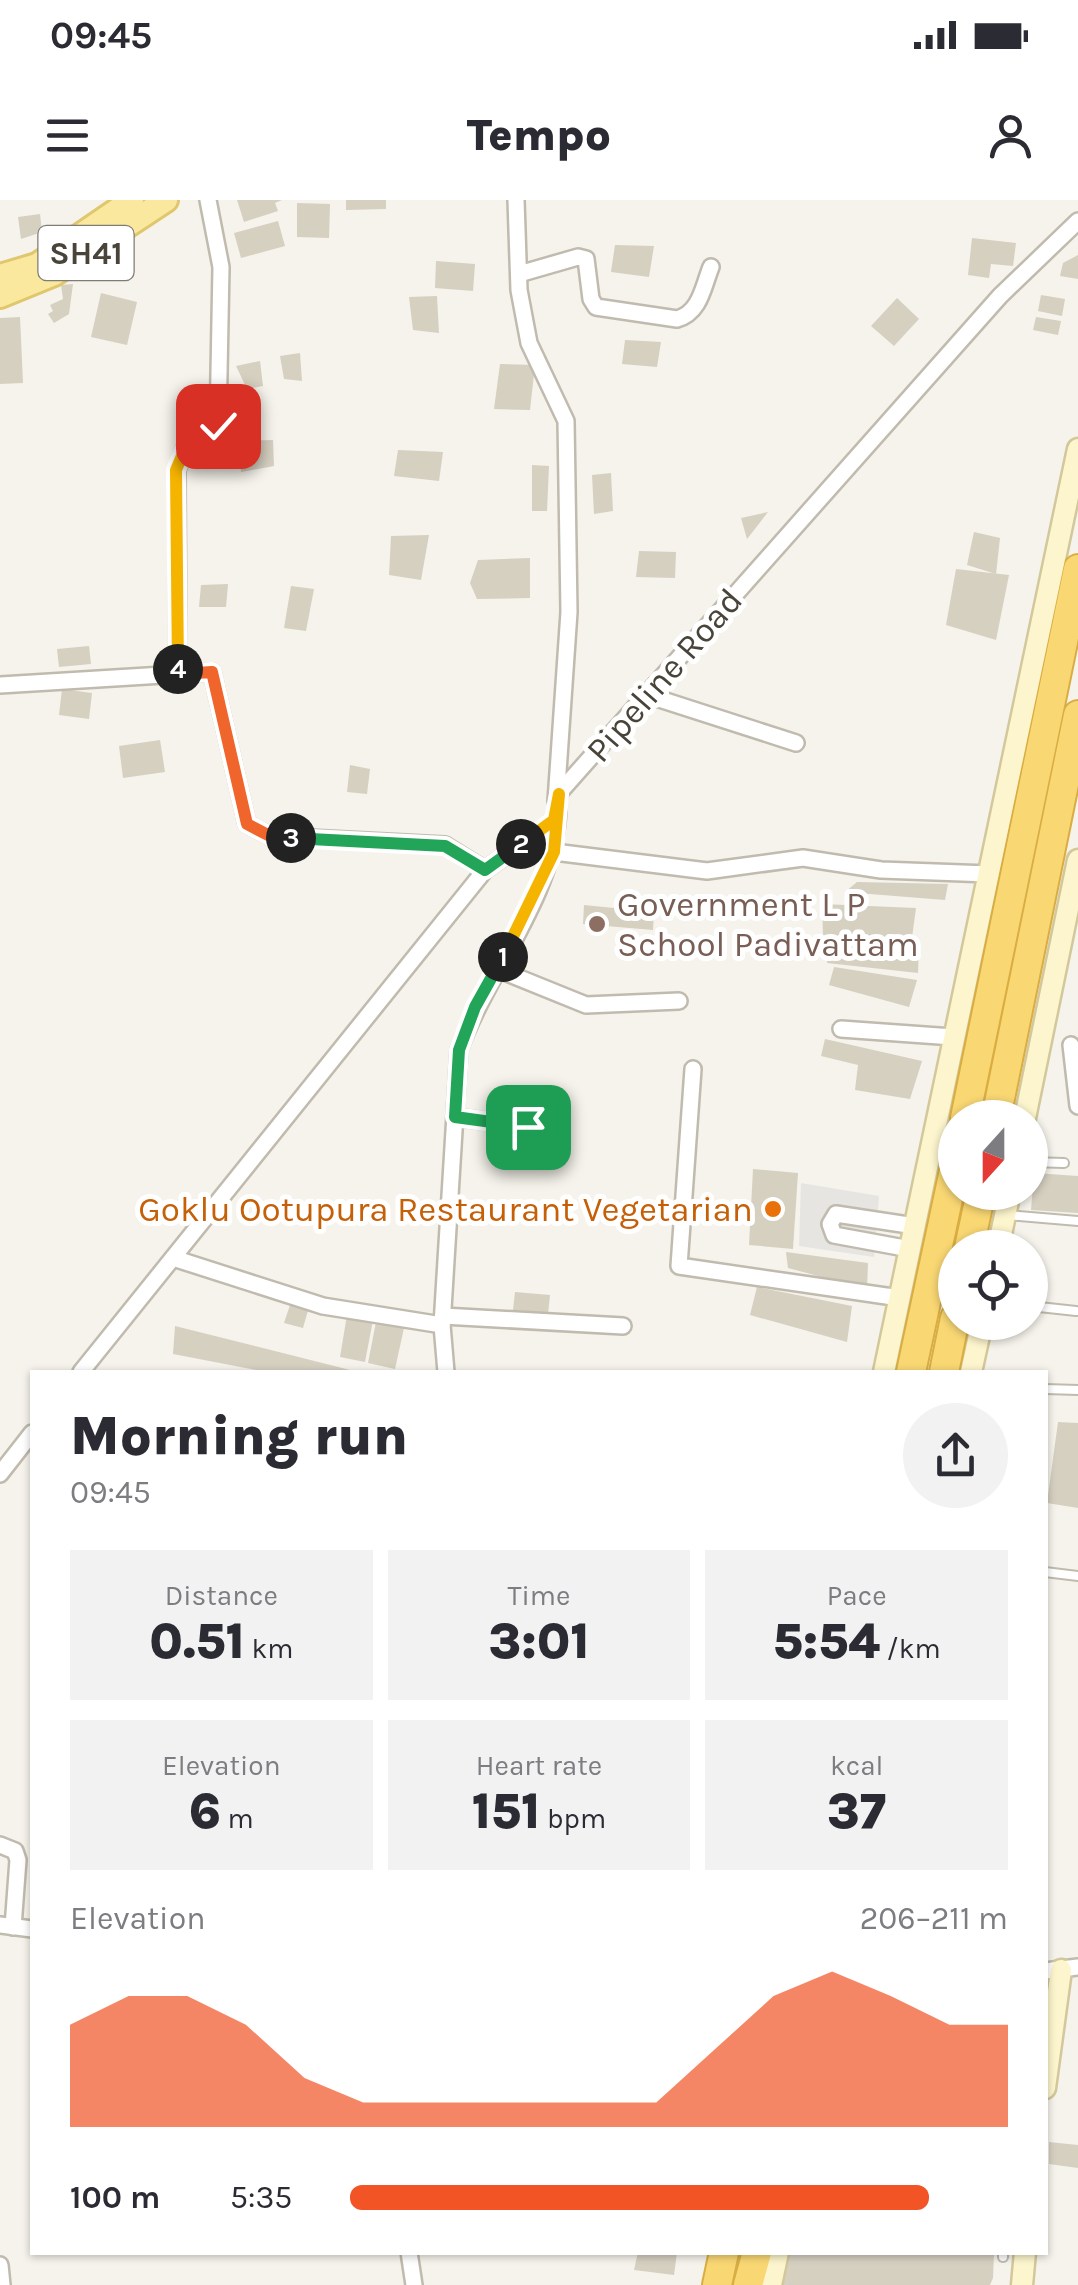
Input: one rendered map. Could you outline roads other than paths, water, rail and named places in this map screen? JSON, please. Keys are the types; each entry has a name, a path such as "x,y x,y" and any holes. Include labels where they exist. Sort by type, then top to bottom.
{"highway":[{"path":"968,1100 1068,577"},
{"path":"1000,1100 1078,715"},
{"path":"912,1370 907,1332 942,1210"},
{"path":"944,1370 951,1340"},
{"path":"717,2285 723,2255"},
{"path":"748,2285 757,2255"}],"main road":[{"path":"0,276 37,266 132,200"},
{"name":"SH41","path":"0,296 54,274 166,200"}],"street":[{"path":"178,674 180,508 176,470 187,444 218,426 221,267 208,200"},
{"path":"84,1370 485,870 554,820 569,612 566,422 529,342 516,200"},
{"name":"Pipeline Road","path":"554,820 559,794 1000,296 1078,221"},
{"path":"520,274 578,256 590,266 591,300 596,307 678,320 689,316 696,306 711,267"},
{"path":"885,1370 907,1332 900,1298 953,1037 989,874 1068,577 1078,449"},
{"path":"0,685 212,672 247,824 270,836 445,846 485,870"},
{"path":"647,695 796,743"},
{"path":"446,1370 443,1320 459,1050 475,1007 554,852 559,794"},
{"path":"554,852 707,871 803,858 880,870 989,874"},
{"path":"1029,1100 1042,1034 1071,926 1078,860"},
{"path":"497,969 586,1005 679,1000"},
{"path":"841,1029 953,1037"},
{"path":"1042,1034 1075,1045 1078,1106"},
{"path":"692,1069 679,1266 900,1298"},
{"path":"455,1117 528,1127"},
{"path":"1002,1230 1007,1210"},
{"path":"910,1249 834,1235 830,1224 836,1214 915,1226"},
{"path":"174,1258 323,1306 443,1320 623,1326"},
{"path":"970,1370 978,1340"},
{"path":"0,1474 30,1436"},
{"path":"0,1845 15,1851 18,1860 6,1926"},
{"path":"1048,2077 1068,2004 1061,1969"},
{"path":"409,2255 414,2285"},
{"path":"771,2285 777,2255"},
{"path":"1022,2285 1025,2255"},
{"path":"0,2264 2,2285"}],"lane":[{"path":"1048,1163 1064,1163"},
{"path":"1006,1214 1078,1221"},
{"path":"1048,1308 1076,1311"},
{"path":"1048,1389 1078,1390"},
{"path":"1048,1572 1078,1576"}],"place":[{"name":"Government L P School Padivattam","path":"597,924"},
{"name":"Goklu Ootupura Restaurant Vegetarian","path":"773,1209"}]}
